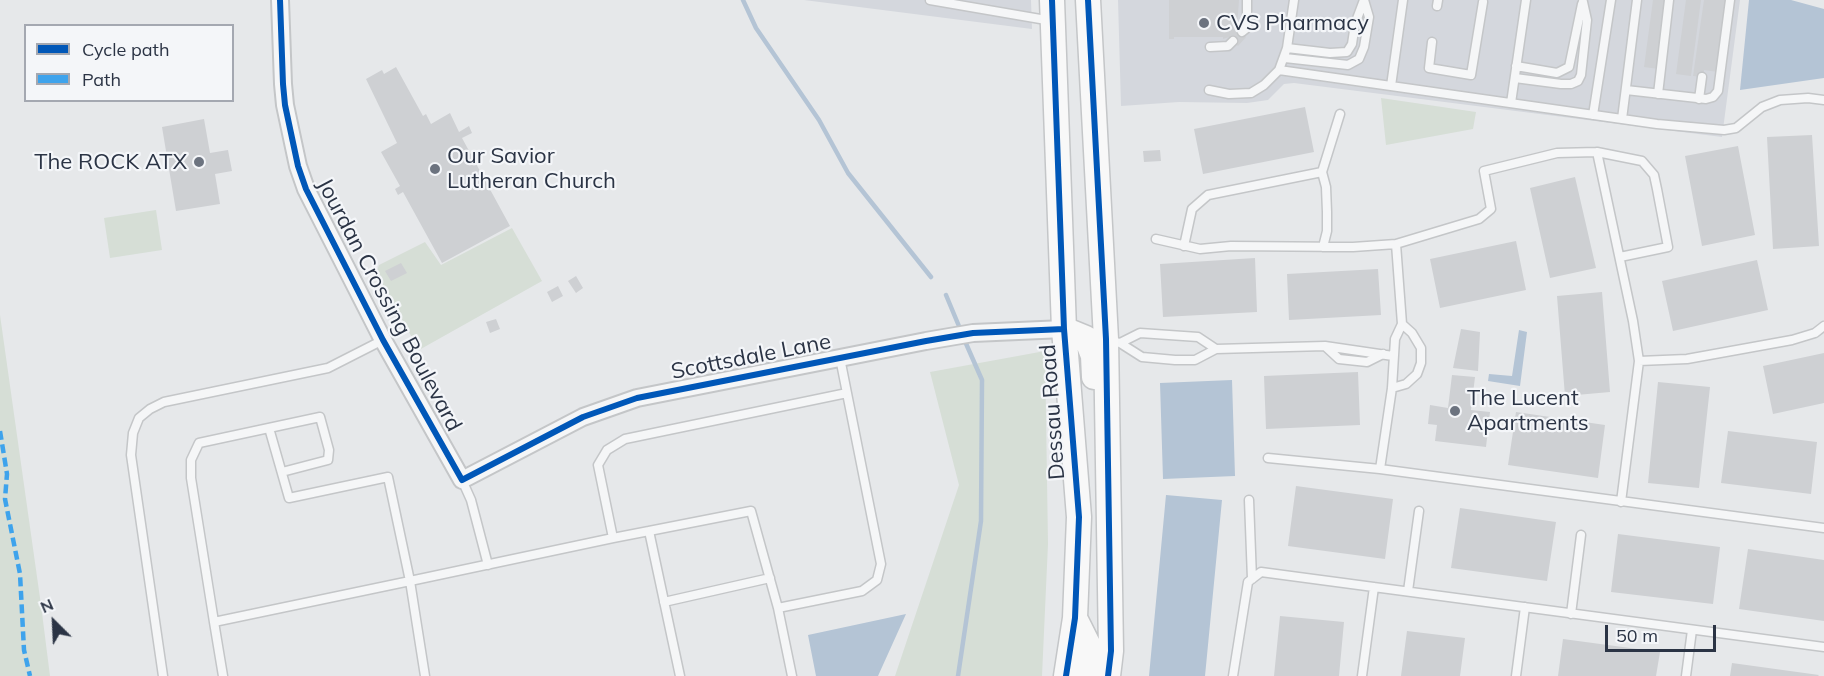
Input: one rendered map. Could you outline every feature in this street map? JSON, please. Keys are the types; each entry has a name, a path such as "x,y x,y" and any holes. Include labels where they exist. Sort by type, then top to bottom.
{"main road":[{"path":"1088,0 1113,341 1107,429 1111,639 1108,676"},
{"name":"Dessau Road","path":"1052,10 1064,329 1079,517 1075,618 1066,676"},
{"path":"1061,245 1074,273 1079,313 1087,326 1113,341"},
{"path":"1064,329 1086,338 1093,356 1095,407 1107,429"},
{"path":"1075,618 1088,644 1084,676"}],"street":[{"name":"Jourdan Crossing Boulevard","path":"280,0 283,84 298,166 311,201 383,340 462,480"},
{"name":"Scottsdale Lane","path":"462,480 583,417 637,398 973,333 1064,329"}],"lane":[{"path":"930,0 1052,10"},
{"path":"1242,32 1247,28 1246,0"},
{"path":"1209,90 1229,94 1251,93 1264,85 1279,70 1285,58 1294,0"},
{"path":"1287,48 1330,53 1347,52 1352,44 1355,24 1364,0"},
{"path":"1285,58 1348,65 1359,59 1364,47 1369,17 1364,0"},
{"path":"1391,86 1404,0"},
{"path":"1511,103 1526,0"},
{"path":"1593,115 1611,0"},
{"path":"1622,119 1637,0"},
{"path":"1659,94 1669,0"},
{"path":"1626,90 1699,99 1713,97 1718,91 1730,0"},
{"path":"1516,66 1557,73 1569,67 1583,1"},
{"path":"1515,78 1562,84 1578,81 1581,75 1587,20 1583,1"},
{"path":"1432,42 1429,68 1471,75 1483,2"},
{"path":"1210,47 1228,46 1233,41"},
{"path":"1279,70 1622,119 1724,130 1736,128 1762,107 1780,100 1824,100"},
{"path":"1699,99 1702,77"},
{"path":"1323,247 1327,231 1327,212 1326,187 1322,172 1340,114"},
{"path":"1597,152 1620,257 1639,361 1621,502"},
{"path":"1156,239 1200,249 1231,246 1323,247 1396,243 1479,219 1491,209 1484,171 1557,153 1597,152 1642,161 1654,175 1668,247 1620,257"},
{"path":"1184,246 1192,209 1208,195 1322,172"},
{"path":"1380,469 1392,388 1395,339 1402,324 1396,243"},
{"path":"1392,388 1406,384 1416,374 1420,363 1420,348 1412,333 1402,324"},
{"path":"1639,361 1687,358 1792,340 1815,333 1824,326"},
{"path":"1113,341 1140,333 1198,337 1216,349"},
{"path":"163,676 131,455 133,433 139,418 150,408 164,402 328,368 383,340"},
{"path":"1113,341 1142,357 1175,360 1195,360 1216,349 1325,346 1339,359 1367,362 1383,354 1393,356"},
{"path":"778,608 862,591 877,580 881,564 840,357"},
{"path":"613,538 598,465 607,450 625,439 847,393"},
{"path":"223,676 191,478 191,460 199,442 320,417 329,450 328,460 282,472"},
{"path":"269,428 289,498 388,477 410,581 425,676"},
{"path":"1268,458 1380,469 1824,528"},
{"path":"462,480 471,500 488,565"},
{"path":"1249,500 1252,579"},
{"path":"214,622 751,511 778,608 792,676"},
{"path":"1408,591 1419,511"},
{"path":"649,531 680,676"},
{"path":"1571,614 1581,535"},
{"path":"1233,676 1248,582 1261,572 1824,647"},
{"path":"664,602 770,578"},
{"path":"1362,676 1374,587"},
{"path":"1516,676 1525,607"},
{"path":"1686,676 1692,630"}],"shaded area":[{"path":"804,0 1031,0 1032,29"},
{"path":"1118,0 1740,0 1722,137 1294,83 1284,84 1268,100 1247,103 1179,102 1121,106"},
{"path":"1381,98 1476,112 1473,129 1386,145"},
{"path":"156,210 162,250 110,258 104,218"},
{"path":"512,228 542,281 419,350 376,273 379,265 425,242 441,265"},
{"path":"0,315 41,605 50,676 0,676"},
{"path":"1045,351 1048,544 1042,676 895,676 959,485 930,372"}],"water":[{"path":"1749,0 1791,0 1824,9 1824,78 1740,90"},
{"path":"1519,330 1527,332 1520,386 1488,381 1489,374 1512,376"},
{"path":"1232,380 1235,476 1163,479 1160,383"},
{"path":"1166,495 1222,500 1205,676 1149,676"},
{"path":"906,614 878,676 816,676 808,635"}],"building":[{"name":"CVS Pharmacy","path":"1169,0 1239,0 1237,28 1246,37 1238,46 1229,37 1223,39 1223,37 1174,37 1174,39 1169,39"},
{"path":"1653,0 1667,0 1659,69 1644,67"},
{"path":"1686,0 1701,0 1691,76 1676,74"},
{"path":"1704,0 1728,0 1718,72 1704,70 1704,77 1693,76"},
{"name":"Our Savior Lutheran Church","path":"396,67 423,116 426,114 431,124 450,113 459,132 469,126 472,133 462,138 510,226 442,263 403,192 398,195 395,189 400,186 381,152 397,143 366,79 382,70 384,74"},
{"path":"1305,107 1314,152 1203,174 1194,129"},
{"name":"The ROCK ATX","path":"204,119 210,153 228,150 232,171 215,174 220,204 176,211 162,127"},
{"path":"1812,135 1819,246 1773,249 1767,137"},
{"path":"1738,146 1755,235 1702,246 1685,156"},
{"path":"1160,150 1161,161 1144,162 1143,151"},
{"path":"1575,177 1596,268 1550,278 1530,188"},
{"path":"1516,241 1526,290 1440,308 1430,259"},
{"path":"1255,258 1257,312 1163,317 1160,264"},
{"path":"1757,260 1768,310 1673,331 1662,281"},
{"path":"401,263 407,273 391,281 385,271"},
{"path":"1378,269 1381,315 1289,320 1287,274"},
{"path":"576,276 583,288 576,293 568,281"},
{"path":"558,286 563,296 552,302 547,292"},
{"path":"1602,292 1610,392 1565,396 1557,296"},
{"path":"496,319 500,329 490,333 486,322"},
{"path":"1461,329 1480,332 1478,371 1453,368"},
{"path":"1824,353 1824,403 1773,414 1763,366"},
{"path":"1358,372 1360,425 1266,429 1264,376"},
{"name":"The Lucent Apartments","path":"1452,375 1475,377 1471,410 1490,412 1486,447 1435,441 1437,425 1428,424 1430,405 1448,408"},
{"path":"1658,382 1710,387 1699,488 1648,483"},
{"path":"1516,412 1605,425 1598,478 1508,465"},
{"path":"1728,431 1817,442 1811,494 1721,483"},
{"path":"1296,486 1393,499 1385,559 1288,546"},
{"path":"1460,508 1556,522 1547,581 1451,568"},
{"path":"1618,534 1720,547 1713,604 1611,592"},
{"path":"1748,549 1824,560 1824,621 1739,609"},
{"path":"1280,616 1344,622 1339,676 1274,676"},
{"path":"1407,631 1465,638 1460,676 1401,676"},
{"path":"1563,639 1660,652 1656,676 1558,676"},
{"path":"1732,663 1819,675 1730,676"}],"waterway":[{"path":"743,0 756,28 819,120 848,173 931,277"},
{"path":"946,295 961,331"},
{"path":"958,676 981,521 982,380 964,339"}],"marked path":[{"path":"0,431 7,474 5,499 20,574 24,650 30,676"}],"cycle path":[{"path":"280,0 285,105 298,166 306,189 383,340 462,480 583,417 637,398 973,333 1064,329"},
{"path":"1052,0 1064,329 1079,517 1075,618 1066,676"},
{"path":"1088,0 1106,339 1111,651 1108,676"}],"place":[{"name":"CVS Pharmacy","path":"1204,23"},
{"name":"The ROCK ATX","path":"199,162"},
{"name":"Our Savior Lutheran Church","path":"435,169"},
{"name":"The Lucent Apartments","path":"1455,411"}]}
